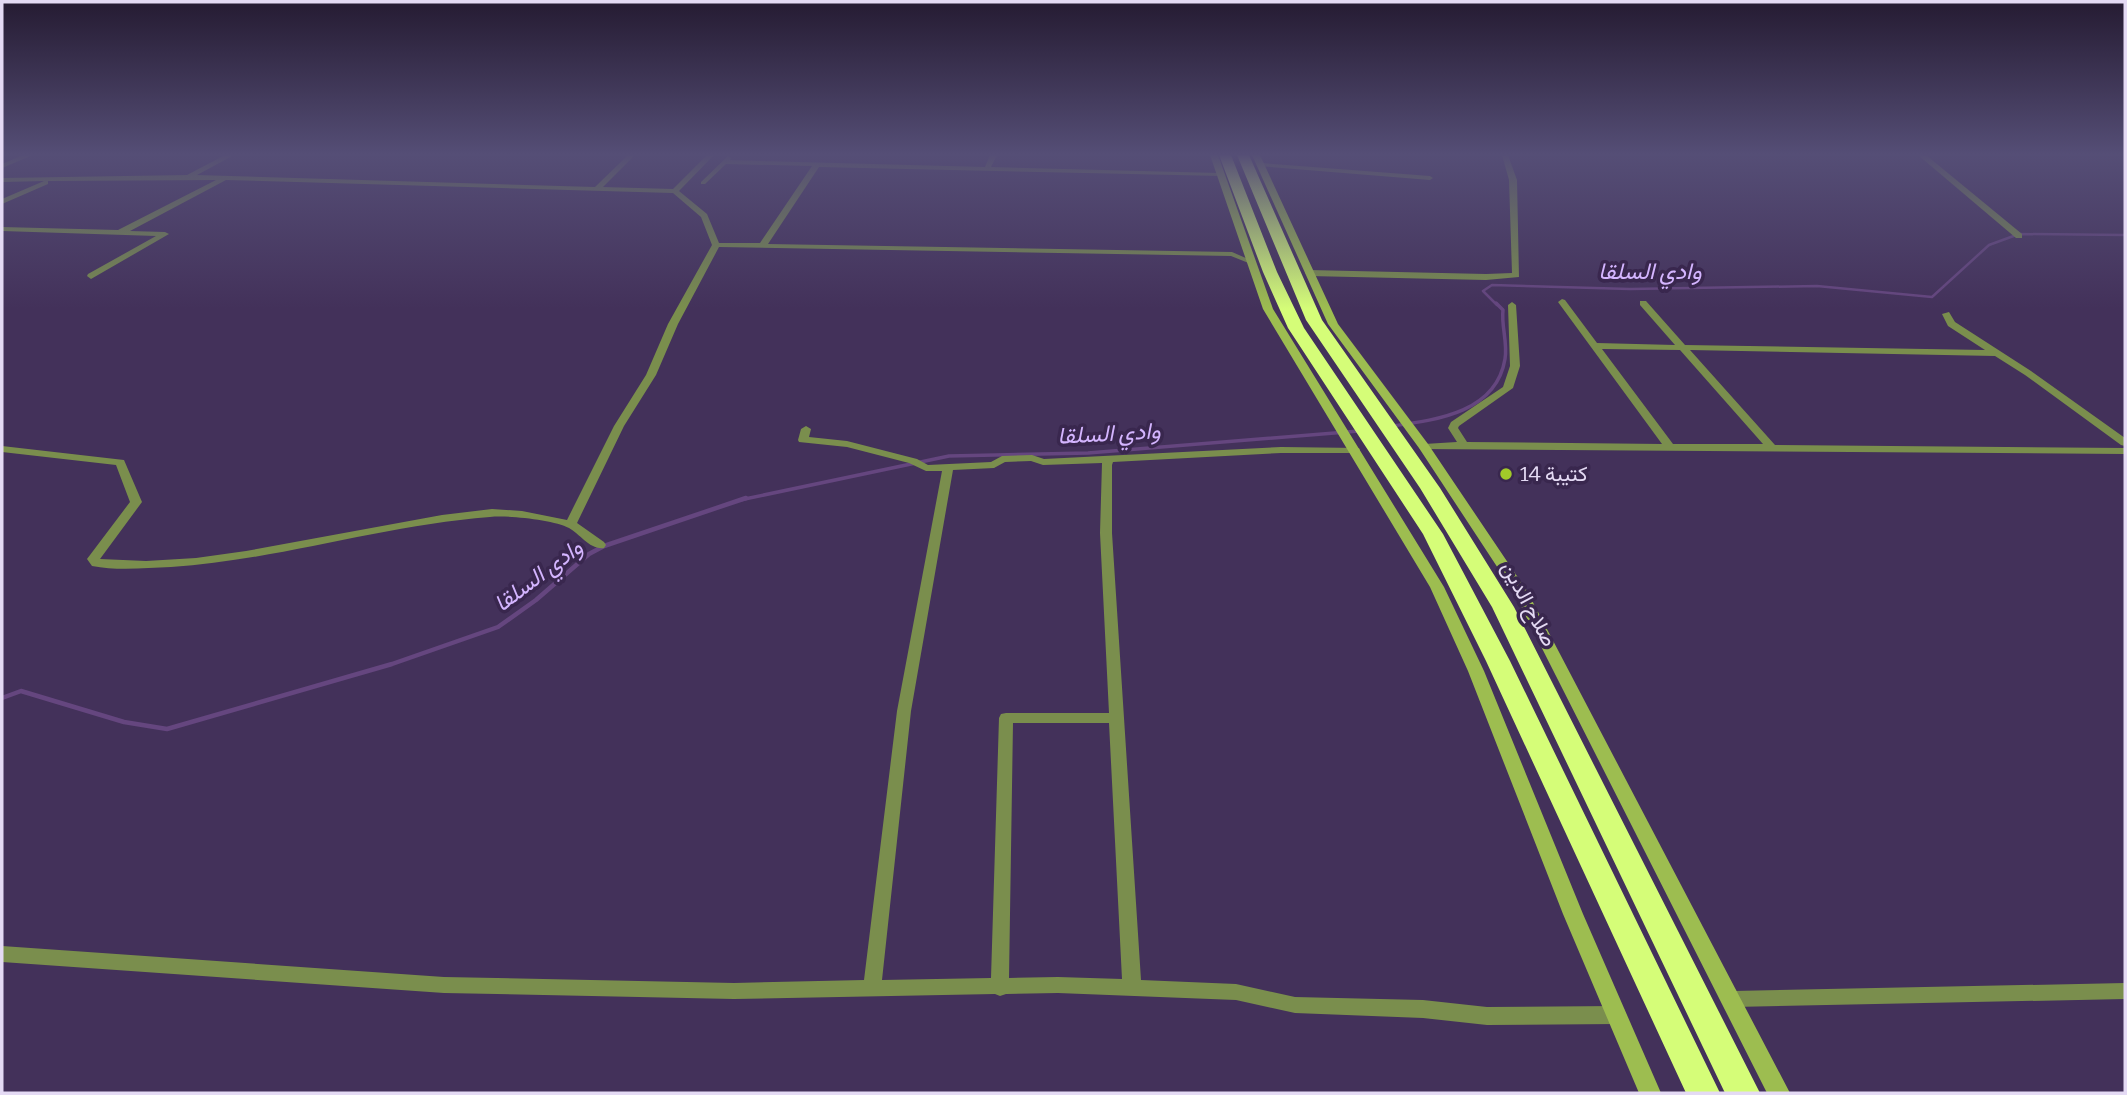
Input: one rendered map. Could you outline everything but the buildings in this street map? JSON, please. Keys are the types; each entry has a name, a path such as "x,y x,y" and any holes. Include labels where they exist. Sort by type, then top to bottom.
{"highway":[{"name":"صلاح الدين","path":"1245,206 1272,276 1296,328 1359,421 1396,447 1460,535 1503,607 1743,1093"},
{"name":"صلاح الدين","path":"1265,206 1314,320 1391,416 1396,447 1433,534 1498,660 1578,834 1703,1093"},
{"path":"1433,534 1447,537 1460,535"}],"main road":[{"path":"1231,206 1268,309 1335,418 1396,447 1520,591 1733,999 1779,1093"},
{"path":"1279,206 1334,324 1391,416"},
{"path":"1396,447 1414,547 1476,671 1650,1093"}],"street":[{"path":"119,233 171,206"},
{"path":"693,206 704,215 716,245"},
{"path":"763,245 789,206"},
{"path":"1308,273 1486,277 1516,275 1514,206"},
{"path":"1982,206 2019,236"},
{"path":"2,229 164,234 91,276"},
{"path":"716,245 1232,254 1251,262"},
{"path":"571,524 619,426 651,375 673,324 716,245"},
{"path":"1232,254 1245,245"},
{"path":"1562,302 1670,447"},
{"path":"1643,303 1773,449"},
{"path":"1464,445 1453,428 1455,424 1508,388 1515,366 1512,305"},
{"path":"1946,314 1951,324 2028,373 2125,443"},
{"path":"1596,346 1995,353"},
{"path":"806,429 803,440 847,444 913,461 926,468 948,469 994,465 1002,459 1032,458 1043,462 1281,450 1464,445 2125,451"},
{"path":"2,449 120,462 136,502 93,559 96,563 174,565 274,552 346,536 495,513 571,524 600,545"},
{"path":"1109,459 1106,533 1132,989"},
{"path":"872,987 904,711 948,469"},
{"path":"1000,988 1006,718 1117,718"},
{"path":"2,954 444,985 734,991 1058,985 1236,992 1295,1005 1423,1009 1487,1016 1617,1015"},
{"path":"1733,999 2125,990"}],"waterway":[{"name":"وادي السلقا","path":"1497,305 1483,291 1492,285 1630,289 1817,286 1932,297 1989,245 2019,234 2125,235"},
{"name":"وادي السلقا","path":"1392,426 1427,421 1462,410 1490,391 1499,377 1506,353 1503,310 1496,303"},
{"name":"وادي السلقا","path":"740,500 949,456 1088,453 1359,431"},
{"name":"وادي السلقا","path":"740,500 746,498"},
{"name":"وادي السلقا","path":"2,698 21,691 124,722 167,729 392,664 498,627 536,600 589,554 604,546 740,500"}],"place":[{"name":"كتيبة 14","path":"1506,474"}]}
